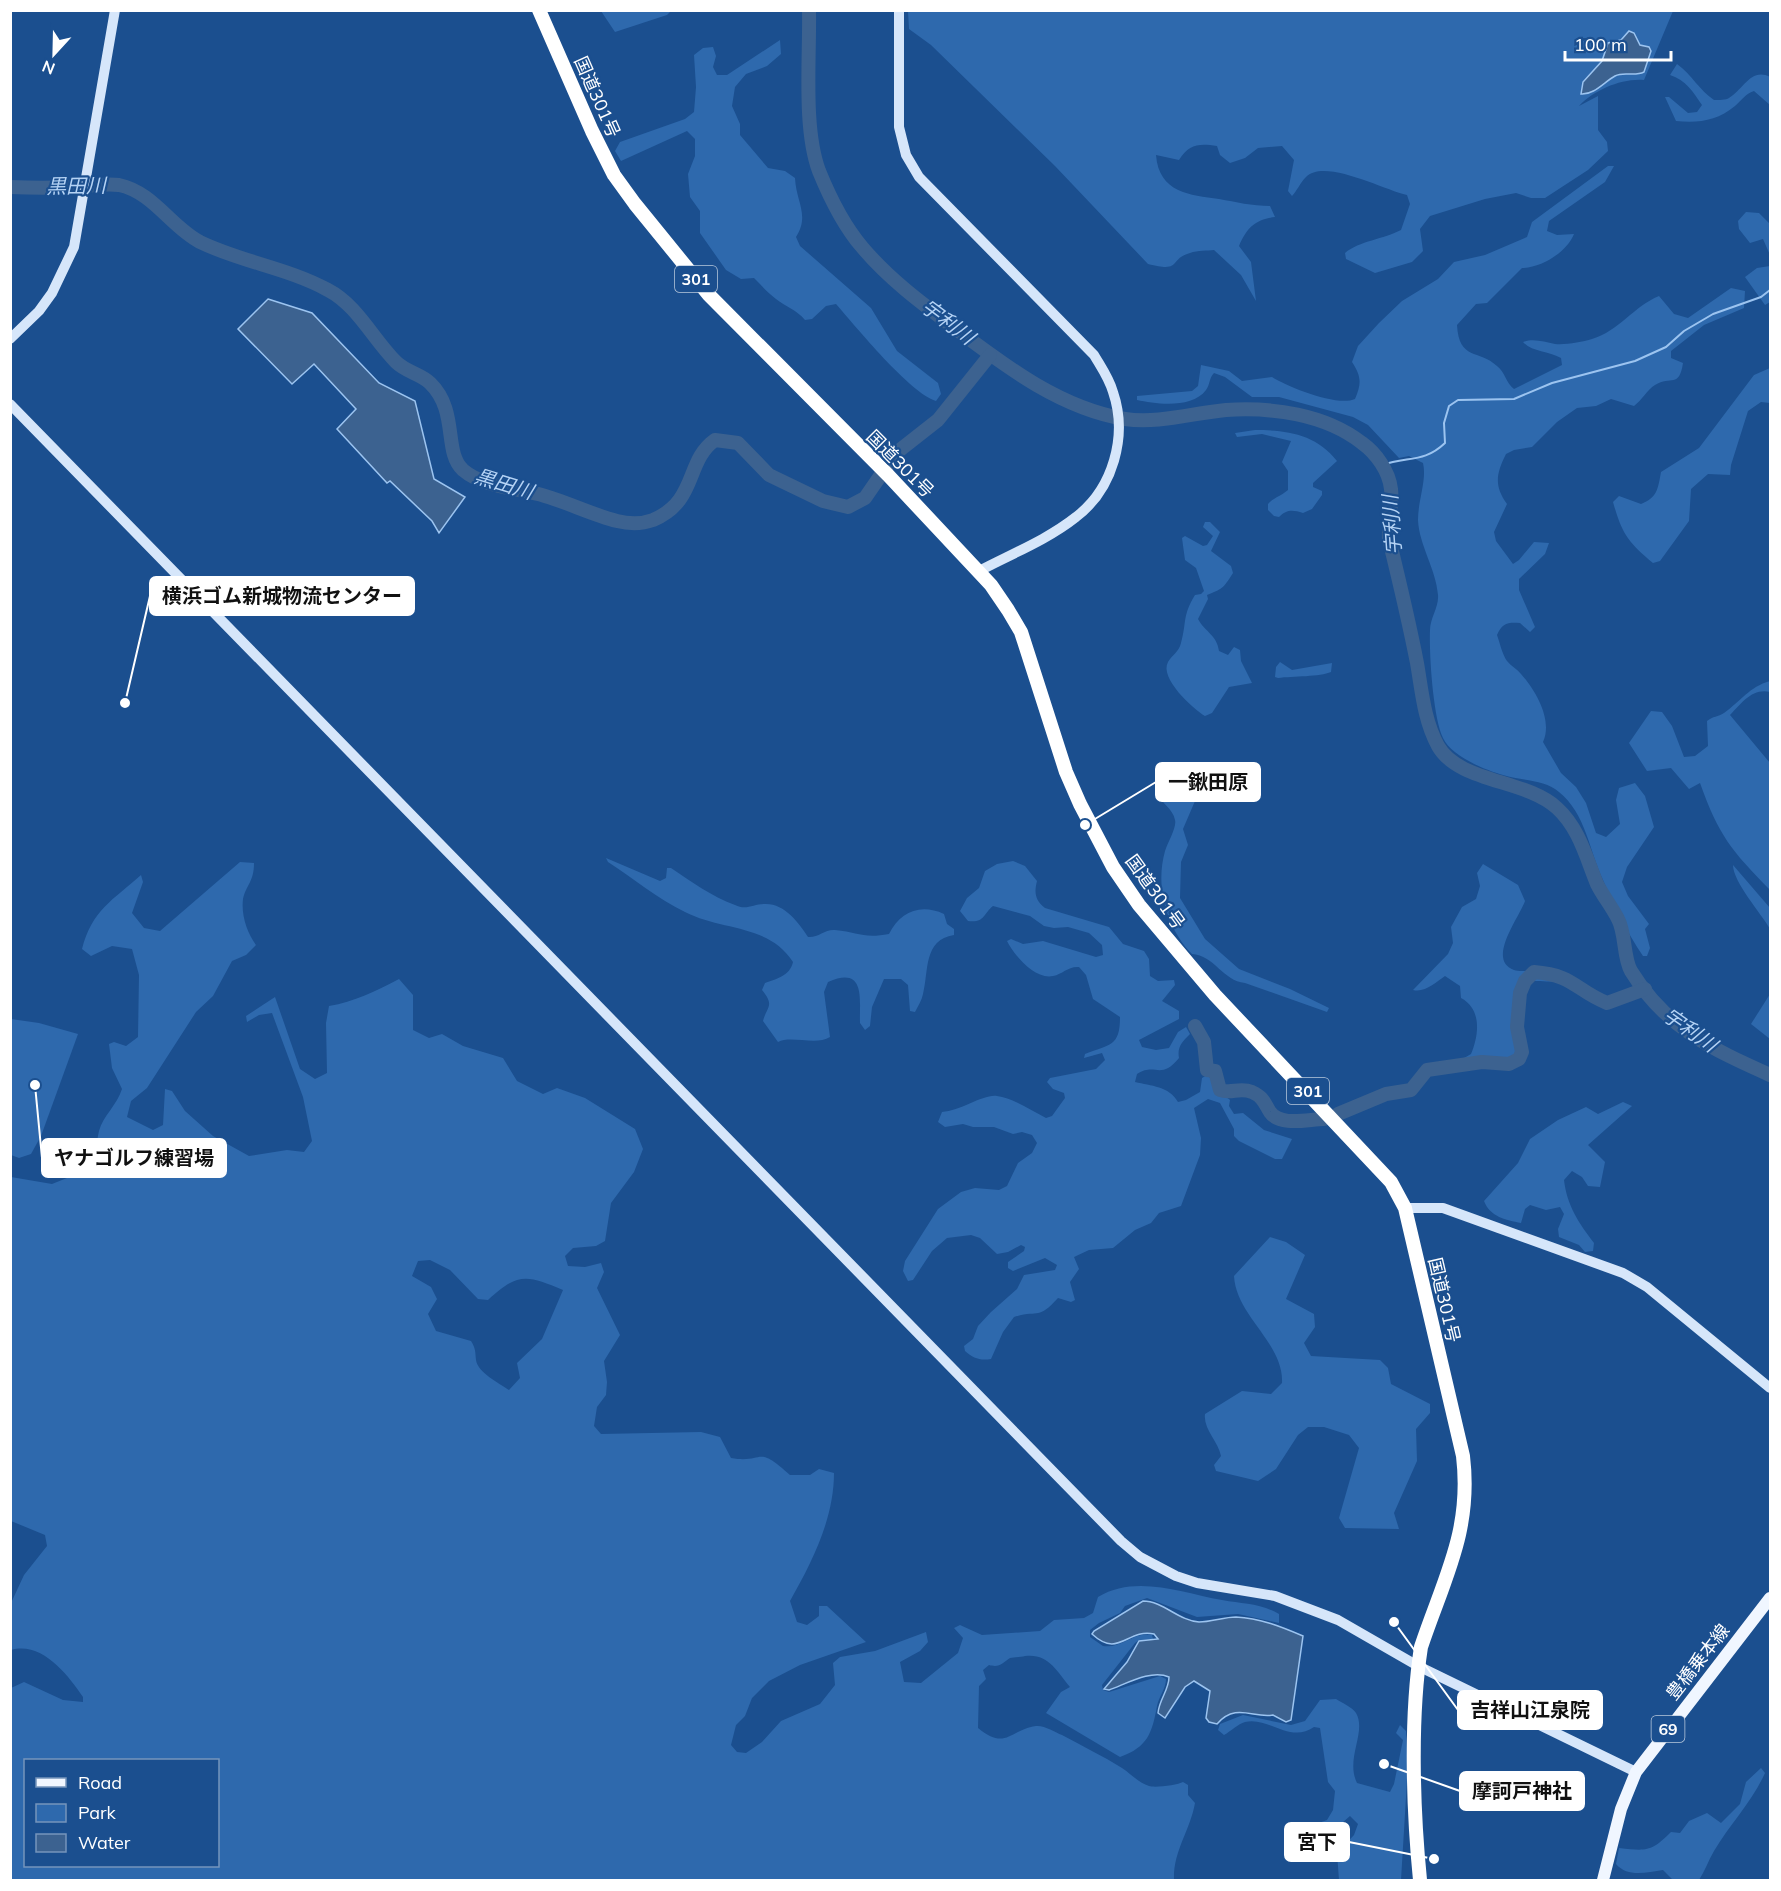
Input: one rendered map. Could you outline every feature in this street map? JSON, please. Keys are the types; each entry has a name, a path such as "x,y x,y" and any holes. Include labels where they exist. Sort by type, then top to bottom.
{"highway":[{"name":"国道301号","path":"539,10 592,131 614,175 634,204 709,295 888,475 991,585 1021,632 1066,772 1080,804 1120,877 1170,945 1382,1170 1405,1208 1463,1456 1467,1487 1463,1523 1458,1542 1421,1647 1418,1666 1415,1771 1420,1881"}],"main road":[{"name":"豊橋乗本線","path":"1603,1881 1621,1809 1636,1772 1770,1598"}],"street":[{"path":"10,339 39,311 66,268 74,247 115,10"},
{"path":"899,10 899,127 906,155 919,177 943,204 1094,355 1114,394 1119,434 1111,469 1102,487 1078,516 1061,528 979,571"},
{"path":"10,404 1121,1541 1140,1557 1176,1576 1275,1596 1307,1606 1338,1620 1418,1666 1636,1772"},
{"path":"1405,1208 1443,1208 1623,1273 1647,1287 1770,1388"}],"green space":[{"path":"601,11 671,11 667,15 615,32"},
{"path":"908,11 1673,11 1644,80 1627,81 1609,86 1592,95 1579,106 1598,96 1598,130 1607,142 1608,151 1588,170 1545,198 1531,198 1516,193 1485,199 1430,216 1420,229 1423,251 1412,262 1375,273 1346,259 1345,253 1357,246 1401,230 1410,204 1407,195 1354,177 1326,171 1314,172 1306,177 1292,196 1288,191 1294,160 1282,146 1258,148 1245,158 1230,163 1220,155 1217,146 1211,145 1195,146 1179,160 1156,155 1158,168 1163,177 1178,190 1197,196 1270,206 1275,217 1253,225 1239,246 1251,262 1256,301 1241,275 1214,250 1190,253 1171,266 1148,264 1055,166 931,45 909,29"},
{"path":"780,40 781,54 767,66 746,74 735,87 732,106 740,124 740,135 768,168 785,171 795,178 802,215 802,222 796,237 800,246 871,308 897,351 938,383 941,394 936,401 912,386 898,373 836,304 826,306 812,319 805,320 773,297 754,278 741,279 726,270 700,233 700,211 690,197 688,174 695,156 695,139 687,131 621,161 615,151 620,142 685,119 694,112 696,87 694,55 703,48 713,47 716,56 713,67 717,75 727,75"},
{"path":"1677,64 1714,100 1729,98 1752,77 1763,75 1770,77 1770,105 1754,91 1728,111 1714,118 1692,122 1676,121 1665,97 1669,97 1688,113 1697,112 1702,105 1685,83 1670,75"},
{"path":"1608,166 1614,166 1605,182 1549,221 1547,231 1557,235 1574,234 1566,247 1545,262 1522,268 1487,303 1476,304 1457,325 1462,344 1466,349 1497,366 1514,389 1562,365 1561,358 1531,348 1523,342 1535,340 1564,344 1592,339 1610,330 1650,300 1659,296 1674,314 1688,318 1731,288 1745,291 1744,308 1704,325 1671,351 1671,358 1683,363 1677,379 1655,385 1634,406 1611,399 1596,406 1577,408 1557,422 1532,447 1506,454 1498,474 1498,486 1507,504 1494,532 1496,541 1513,564 1534,542 1549,543 1545,554 1519,579 1519,590 1535,627 1530,632 1520,623 1509,623 1503,626 1497,635 1502,652 1537,697 1546,724 1543,742 1561,773 1576,787 1586,803 1596,833 1606,837 1620,824 1616,800 1619,788 1635,783 1645,796 1654,827 1627,867 1622,882 1628,896 1649,924 1645,929 1650,948 1647,956 1643,956 1621,919 1598,869 1586,833 1568,801 1559,792 1540,782 1503,775 1469,761 1453,751 1443,738 1434,701 1430,654 1430,626 1437,604 1437,585 1421,539 1418,520 1424,476 1423,463 1409,456 1399,458 1368,425 1353,417 1279,397 1252,397 1225,377 1214,373 1206,390 1192,400 1163,404 1137,400 1137,396 1192,391 1198,386 1201,365 1229,371 1242,381 1272,377 1289,386 1325,398 1347,401 1355,399 1360,380 1352,362 1358,346 1402,301 1438,279 1454,262 1485,255 1527,237 1532,222"},
{"path":"1746,212 1759,213 1770,224 1770,255 1763,239 1750,243 1739,229 1738,221"},
{"path":"1770,266 1770,302 1765,305 1745,277 1757,268"},
{"path":"1770,368 1770,403 1761,402 1748,411 1730,475 1708,474 1691,489 1689,521 1660,561 1653,563 1627,537 1613,502 1619,496 1641,504 1654,496 1661,472 1699,448 1754,375"},
{"path":"1255,430 1300,435 1320,445 1337,461 1313,483 1313,487 1322,491 1322,495 1312,509 1303,513 1287,511 1279,517 1274,516 1268,510 1270,502 1288,490 1288,471 1282,462 1291,441 1262,434 1237,437 1235,433"},
{"path":"1205,522 1210,522 1220,532 1211,551 1231,566 1233,573 1222,588 1207,595 1208,599 1198,619 1216,641 1219,651 1228,655 1234,647 1240,650 1241,661 1252,683 1229,687 1212,713 1205,716 1179,692 1168,676 1167,669 1168,662 1180,646 1186,614 1191,602 1195,595 1204,591 1196,568 1185,560 1182,538 1185,536 1203,546 1207,545 1213,536 1203,527"},
{"path":"1280,662 1292,670 1332,663 1331,672 1326,674 1278,678 1275,677 1276,667"},
{"path":"1770,681 1770,692 1753,694 1730,715 1770,763 1770,890 1745,864 1720,830 1700,783 1689,789 1671,768 1647,771 1629,743 1651,711 1662,712 1672,726 1684,757 1695,756 1708,746 1707,721 1724,713 1756,687"},
{"path":"1188,788 1195,801 1183,829 1188,845 1181,862 1180,898 1205,939 1239,969 1290,989 1329,1008 1327,1012 1231,978 1200,955 1192,954 1175,932 1165,906 1161,878 1165,851 1174,831 1175,820 1158,793 1177,802 1183,800"},
{"path":"606,858 660,881 666,878 667,868 671,868 710,893 739,907 766,904 779,907 796,920 808,937 831,930 867,935 889,934 905,915 927,909 944,914 947,924 954,929 954,935 944,938 932,950 922,996 915,1012 910,1011 908,985 901,979 884,979 872,1007 870,1026 865,1030 860,1023 858,988 849,978 841,978 828,982 824,992 830,1037 818,1041 783,1040 778,1042 763,1021 769,1003 762,990 765,983 789,971 793,962 783,950 758,934 685,912 665,901 608,862"},
{"path":"1013,861 1025,866 1037,881 1036,896 1045,908 1109,927 1123,944 1144,951 1149,959 1150,976 1158,981 1174,980 1175,985 1162,1001 1179,1011 1179,1019 1139,1040 1142,1047 1156,1050 1169,1048 1178,1032 1186,1027 1190,1034 1181,1045 1179,1058 1173,1065 1162,1070 1143,1071 1137,1074 1135,1082 1165,1090 1178,1102 1200,1092 1202,1078 1207,1075 1213,1080 1215,1088 1230,1100 1229,1106 1234,1114 1243,1113 1264,1130 1292,1139 1282,1159 1275,1159 1239,1141 1234,1136 1234,1129 1220,1103 1208,1099 1194,1108 1201,1138 1200,1155 1181,1206 1159,1213 1151,1223 1135,1230 1113,1248 1089,1250 1074,1257 1079,1269 1070,1282 1075,1300 1071,1302 1058,1298 1042,1312 1014,1317 1003,1332 991,1359 983,1360 965,1351 964,1346 973,1339 978,1326 1017,1289 1024,1275 1055,1270 1057,1265 1045,1258 1013,1271 1008,1268 1008,1262 1024,1251 1025,1247 1021,1245 1008,1252 997,1254 980,1238 971,1235 947,1238 932,1251 913,1280 908,1281 903,1271 905,1261 938,1209 961,1192 975,1188 999,1190 1007,1186 1018,1163 1032,1153 1037,1143 1032,1135 1022,1132 1013,1134 994,1127 973,1127 963,1124 945,1127 938,1122 942,1112 997,1096 1016,1102 1046,1118 1052,1116 1065,1098 1064,1093 1053,1089 1047,1082 1050,1078 1096,1069 1105,1060 1102,1053 1084,1058 1085,1054 1112,1043 1120,1027 1120,1017 1093,999 1086,975 1079,967 1053,976 1039,974 1020,959 1007,941 1011,939 1023,944 1043,941 1096,957 1103,955 1102,945 1089,933 1068,927 1044,926 1030,916 993,906 978,921 968,921 960,911 967,898 979,888 985,871 997,864"},
{"path":"240,862 254,863 253,875 244,894 243,911 245,924 256,945 246,955 232,961 213,996 196,1012 147,1088 131,1101 127,1117 153,1130 163,1125 165,1089 172,1091 185,1111 213,1136 249,1156 287,1150 304,1152 312,1141 303,1097 272,1013 259,1015 247,1022 246,1016 275,997 300,1069 315,1079 327,1073 326,1023 329,1006 356,999 399,979 413,995 413,1030 429,1038 442,1034 463,1046 503,1058 517,1081 543,1094 557,1088 585,1098 635,1129 643,1149 634,1172 611,1203 605,1241 596,1246 573,1248 565,1256 568,1266 585,1267 601,1263 604,1272 597,1288 620,1335 604,1361 606,1395 597,1407 594,1426 601,1434 701,1432 720,1437 731,1458 765,1457 790,1475 810,1475 819,1469 834,1473 826,1523 814,1555 790,1601 797,1622 807,1625 819,1616 819,1606 827,1606 866,1642 800,1665 769,1681 752,1698 745,1716 736,1725 731,1745 737,1752 746,1753 762,1742 781,1721 820,1704 835,1685 833,1663 840,1657 875,1651 926,1632 928,1642 920,1651 900,1662 904,1682 921,1683 958,1653 963,1638 954,1628 960,1625 982,1635 1040,1631 1054,1620 1084,1618 1093,1613 1098,1597 1113,1590 1128,1587 1159,1587 1258,1606 1279,1614 1279,1623 1238,1614 1197,1617 1147,1598 1125,1606 1120,1613 1090,1630 1090,1637 1103,1646 1116,1645 1145,1634 1152,1635 1153,1639 1139,1640 1135,1643 1102,1685 1103,1690 1109,1692 1160,1676 1166,1679 1147,1738 1137,1749 1120,1757 1046,1713 1061,1692 1070,1687 1046,1660 1033,1656 1010,1658 998,1665 989,1665 983,1670 986,1679 979,1686 978,1728 987,1735 1002,1739 1027,1728 1042,1727 1107,1759 1145,1785 1152,1787 1183,1782 1188,1785 1188,1795 1195,1803 1176,1860 1174,1880 11,1880 11,1688 24,1682 63,1700 83,1702 83,1697 62,1670 43,1655 33,1650 11,1650 11,1603 24,1575 47,1546 45,1535 11,1521 11,1177 52,1184 92,1168 101,1126 122,1089 112,1068 109,1044 114,1042 126,1046 138,1037 139,975 132,949 112,946 91,956 82,949 86,936 98,915 141,875 143,882 132,913 144,928 160,931","holes":["430,1260 450,1270 478,1299 488,1300 507,1285 523,1279 540,1281 563,1290 542,1339 517,1363 520,1378 509,1390 481,1369 471,1341 436,1331 428,1314 437,1299 431,1287 412,1276 418,1261"]},
{"path":"1483,864 1518,885 1525,901 1504,948 1503,957 1506,965 1517,971 1547,969 1560,980 1526,983 1518,1005 1517,1055 1499,1062 1482,1060 1465,1064 1459,1061 1471,1054 1476,1039 1477,1023 1473,1009 1461,998 1460,986 1445,976 1426,988 1413,990 1448,954 1453,943 1451,927 1462,907 1476,899 1480,886 1477,873"},
{"path":"1733,865 1770,908 1770,929 1742,889"},
{"path":"1770,994 1770,1039 1751,1024"},
{"path":"11,1019 39,1023 78,1034 41,1136 31,1154 19,1158 11,1155"},
{"path":"1623,1102 1632,1106 1588,1145 1605,1162 1600,1187 1588,1186 1582,1177 1572,1171 1564,1180 1574,1214 1594,1243 1593,1251 1585,1252 1579,1245 1559,1237 1558,1229 1564,1214 1560,1207 1546,1210 1530,1205 1525,1209 1521,1223 1499,1217 1490,1211 1484,1201 1518,1163 1530,1139 1558,1120 1586,1107 1598,1114"},
{"path":"1270,1237 1286,1242 1305,1255 1286,1299 1314,1314 1315,1327 1304,1343 1311,1356 1380,1360 1388,1368 1391,1384 1430,1404 1430,1413 1416,1429 1417,1461 1394,1513 1399,1529 1345,1528 1339,1518 1359,1448 1349,1435 1324,1427 1308,1427 1298,1435 1276,1469 1258,1481 1216,1471 1214,1465 1221,1456 1206,1425 1205,1414 1242,1391 1271,1394 1282,1383 1281,1369 1276,1355 1243,1304 1234,1276"},
{"path":"1336,1699 1354,1711 1359,1720 1353,1765 1357,1783 1390,1792 1394,1784 1403,1740 1396,1733 1400,1725 1406,1731 1408,1764 1401,1880 1339,1880 1337,1853 1354,1835 1358,1824 1350,1816 1335,1829 1313,1828 1313,1825 1327,1820 1333,1810 1335,1791 1328,1782 1320,1728 1314,1727 1296,1733 1254,1721 1242,1723 1224,1735 1218,1730 1220,1724 1243,1715 1291,1725 1305,1721 1320,1700"},
{"path":"1761,1768 1765,1773 1760,1784 1714,1851 1699,1880 1673,1880 1663,1870 1632,1873 1616,1864 1619,1848 1648,1849 1671,1832 1680,1833 1689,1821 1707,1813 1721,1823 1740,1804 1746,1782"}],"water":[{"path":"1629,31 1634,33 1640,45 1649,47 1651,51 1644,72 1618,75 1595,90 1581,94 1583,82 1602,61 1608,43 1621,40"},
{"path":"268,299 312,313 379,383 415,401 434,479 465,497 439,533 432,521 390,481 387,483 337,429 356,409 314,364 292,384 238,329"},
{"path":"1143,1601 1157,1604 1192,1621 1204,1622 1231,1617 1254,1619 1303,1636 1291,1720 1286,1722 1273,1715 1238,1713 1224,1717 1217,1724 1209,1722 1206,1718 1210,1691 1194,1681 1185,1687 1165,1718 1158,1713 1169,1677 1162,1675 1147,1676 1109,1690 1104,1689 1127,1662 1139,1641 1158,1639 1154,1634 1145,1633 1109,1644 1092,1634"}],"waterway":[{"name":"宇利川","path":"809,10 809,114 814,154 819,171 838,211 855,239 883,269 928,308 1033,383 1077,405 1101,413 1125,419 1150,420 1226,410 1279,411 1332,425 1362,443 1372,452 1385,469 1390,482 1389,539 1411,632 1422,695 1438,746 1448,758 1461,767 1528,791 1557,808 1576,834 1597,884 1621,925 1628,965 1645,991 1659,1008 1692,1035 1729,1056 1770,1075"},
{"name":"黒田川","path":"10,187 58,188 119,185 131,189 152,202 180,228 200,242 297,276 328,290 348,304 396,362 426,380 439,394 448,418 453,453 463,470 481,481 545,496 622,522 649,521 667,512 684,492 699,459 715,440 738,443 769,475 823,501 848,507 865,498 896,453 938,420 990,355"},
{"path":"1382,465 1430,454 1445,443 1444,423 1449,406 1458,400 1514,399 1552,383 1635,361 1666,347 1684,331 1713,314 1761,297 1770,290"},
{"path":"1338,1114 1386,1094 1411,1090 1427,1070 1482,1062 1509,1064 1519,1059 1522,1052 1517,1027 1520,993 1525,981 1534,972 1558,976 1607,1003 1645,989"},
{"path":"1195,1026 1204,1042 1207,1070 1215,1071 1220,1090 1252,1092 1261,1098 1275,1117 1288,1121 1324,1119"}],"place":[{"name":"横浜ゴム新城物流センター","path":"125,703"},
{"name":"一鍬田原","path":"1085,825"},
{"name":"ヤナゴルフ練習場","path":"35,1085"},
{"name":"吉祥山江泉院","path":"1394,1622"},
{"name":"摩訶戸神社","path":"1384,1764"},
{"name":"宮下","path":"1434,1859"}]}
